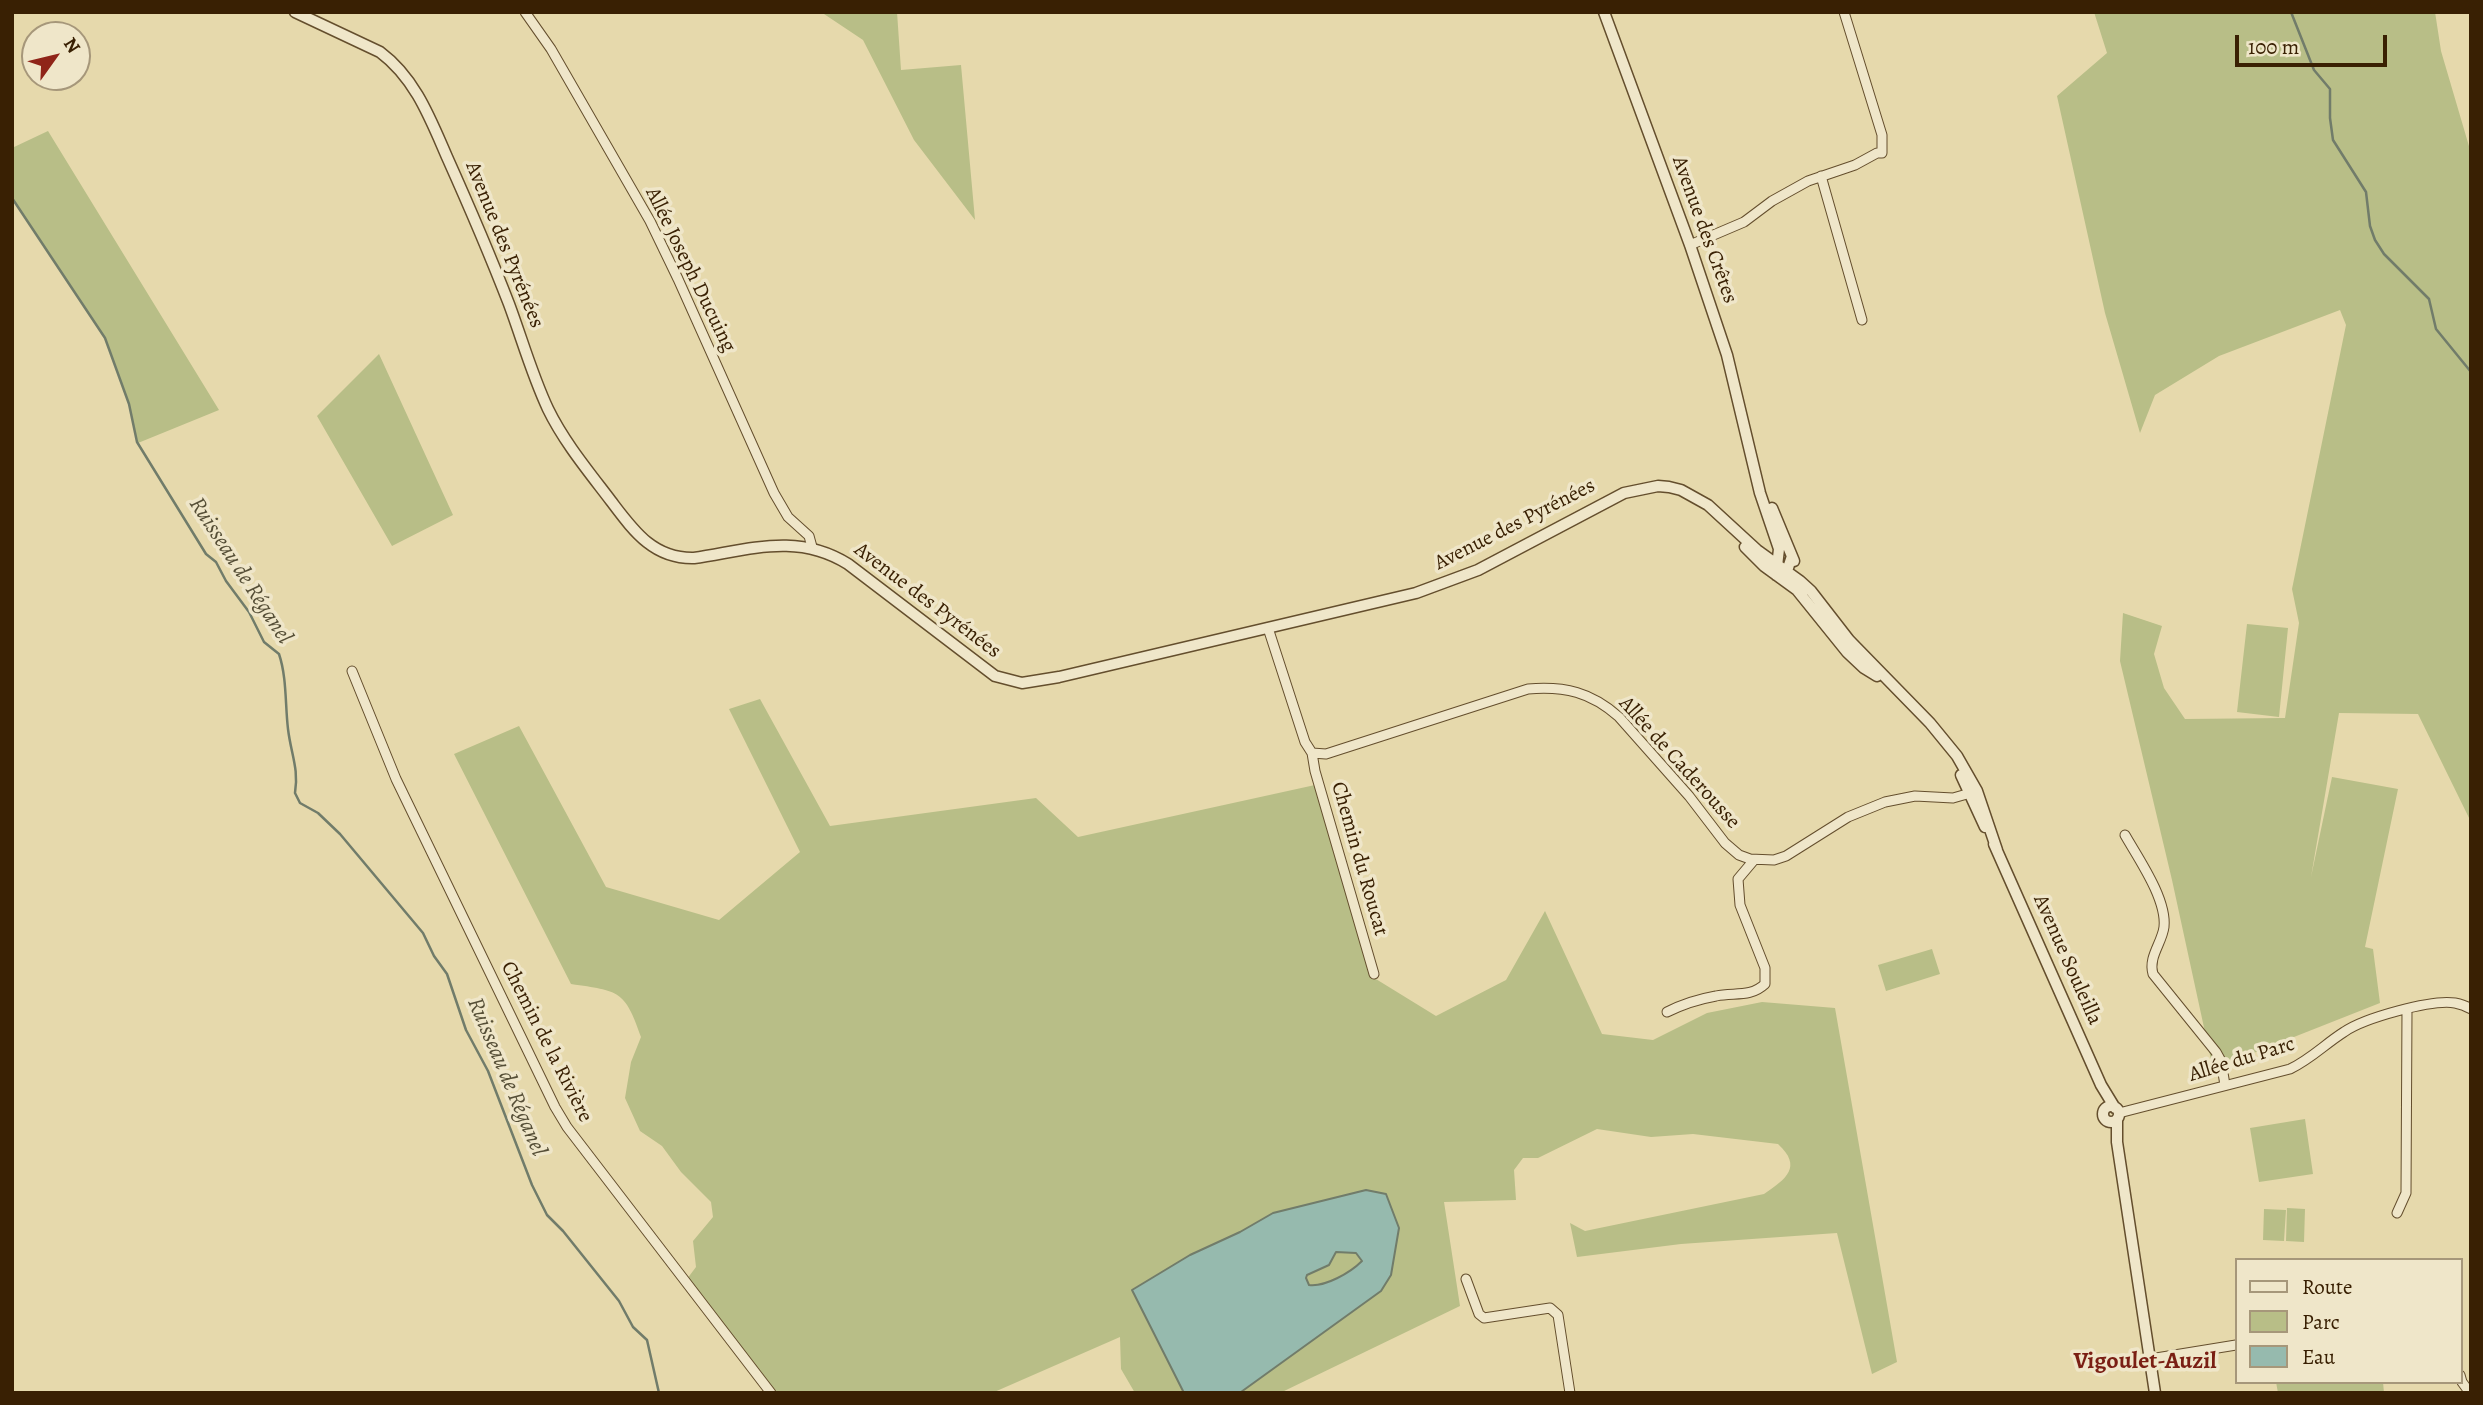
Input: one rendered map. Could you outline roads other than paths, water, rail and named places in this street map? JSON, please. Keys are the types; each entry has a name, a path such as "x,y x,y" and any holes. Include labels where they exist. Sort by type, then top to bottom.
{"street":[{"name":"Avenue des Pyrénées","path":"295,12 380,52 391,60 410,82 425,107 496,271 549,410 587,469 642,539 662,553 682,558 766,547 812,547 848,564 995,676 1012,682 1031,682 1442,585 1478,570 1605,502 1639,488 1658,486 1681,490 1708,505 1780,570 1847,652 1864,668 1890,684"},
{"name":"Allée Joseph Ducuing","path":"525,12 551,49 650,221 774,493 788,517 809,536 812,547"},
{"name":"Avenue des Crêtes","path":"1604,12 1690,245 1727,355 1760,493 1779,549 1780,570"},
{"path":"1690,245 1744,222 1791,189 1882,153 1882,135 1844,12"},
{"path":"1821,176 1862,320"},
{"name":"Avenue des Crêtes","path":"1754,466 1800,581"},
{"name":"Avenue des Pyrénées","path":"1722,517 1753,556 1800,581 1811,591 1833,623 1945,741 1957,756 1973,792"},
{"path":"1757,550 1768,544 1774,535"},
{"path":"1780,570 1792,556"},
{"path":"1268,628 1305,742 1312,753"},
{"name":"Chemin de la Rivière","path":"352,671 396,779 555,1107 567,1127 771,1393"},
{"name":"Allée de Caderousse","path":"1312,753 1326,754 1528,689 1548,687 1578,691 1606,705 1619,717 1689,796 1725,843 1739,855 1754,860"},
{"name":"Chemin du Roucat","path":"1312,753 1374,974"},
{"path":"1667,1012 1683,1003 1755,992 1765,984 1765,968 1740,905 1738,879 1754,860 1774,860 1786,856 1848,817 1885,802 1915,796 1954,798 1973,792"},
{"name":"Avenue Souleilla","path":"1973,792 2112,1114"},
{"path":"2125,835 2149,877 2164,914 2163,936 2151,967 2153,974 2216,1052 2221,1061 2225,1085"},
{"name":"Allée du Parc","path":"2112,1114 2290,1069 2315,1055 2343,1032 2359,1023 2407,1010 2455,1003 2471,1009"},
{"path":"2396,1213 2406,1193 2407,1010"},
{"path":"2112,1114 2155,1393"},
{"path":"1466,1279 1479,1314 1484,1318 1550,1308 1555,1310 1570,1393"},
{"path":"2150,1359 2234,1345"}],"water":[{"path":"1366,1190 1386,1194 1399,1228 1391,1275 1381,1291 1241,1392 1184,1393 1132,1290 1190,1255 1273,1213","holes":["1336,1252 1356,1253 1362,1261 1351,1270 1330,1281 1309,1285 1307,1275 1329,1265"]}],"waterway":[{"path":"2291,12 2314,70 2330,89 2333,140 2366,192 2370,226 2375,240 2384,254 2429,299 2436,329 2471,372"},
{"name":"Ruisseau de Réganel","path":"12,198 105,338 129,404 137,442 206,554 216,562 226,581 249,612 264,642 279,654 295,769 295,793 300,803 318,813 340,834 423,933 434,956 447,974 466,1030 488,1071 532,1185 547,1215 619,1301 633,1327 647,1340 659,1393"}],"district":[{"name":"Vigoulet-Auzil","path":"2145,1362"}]}
